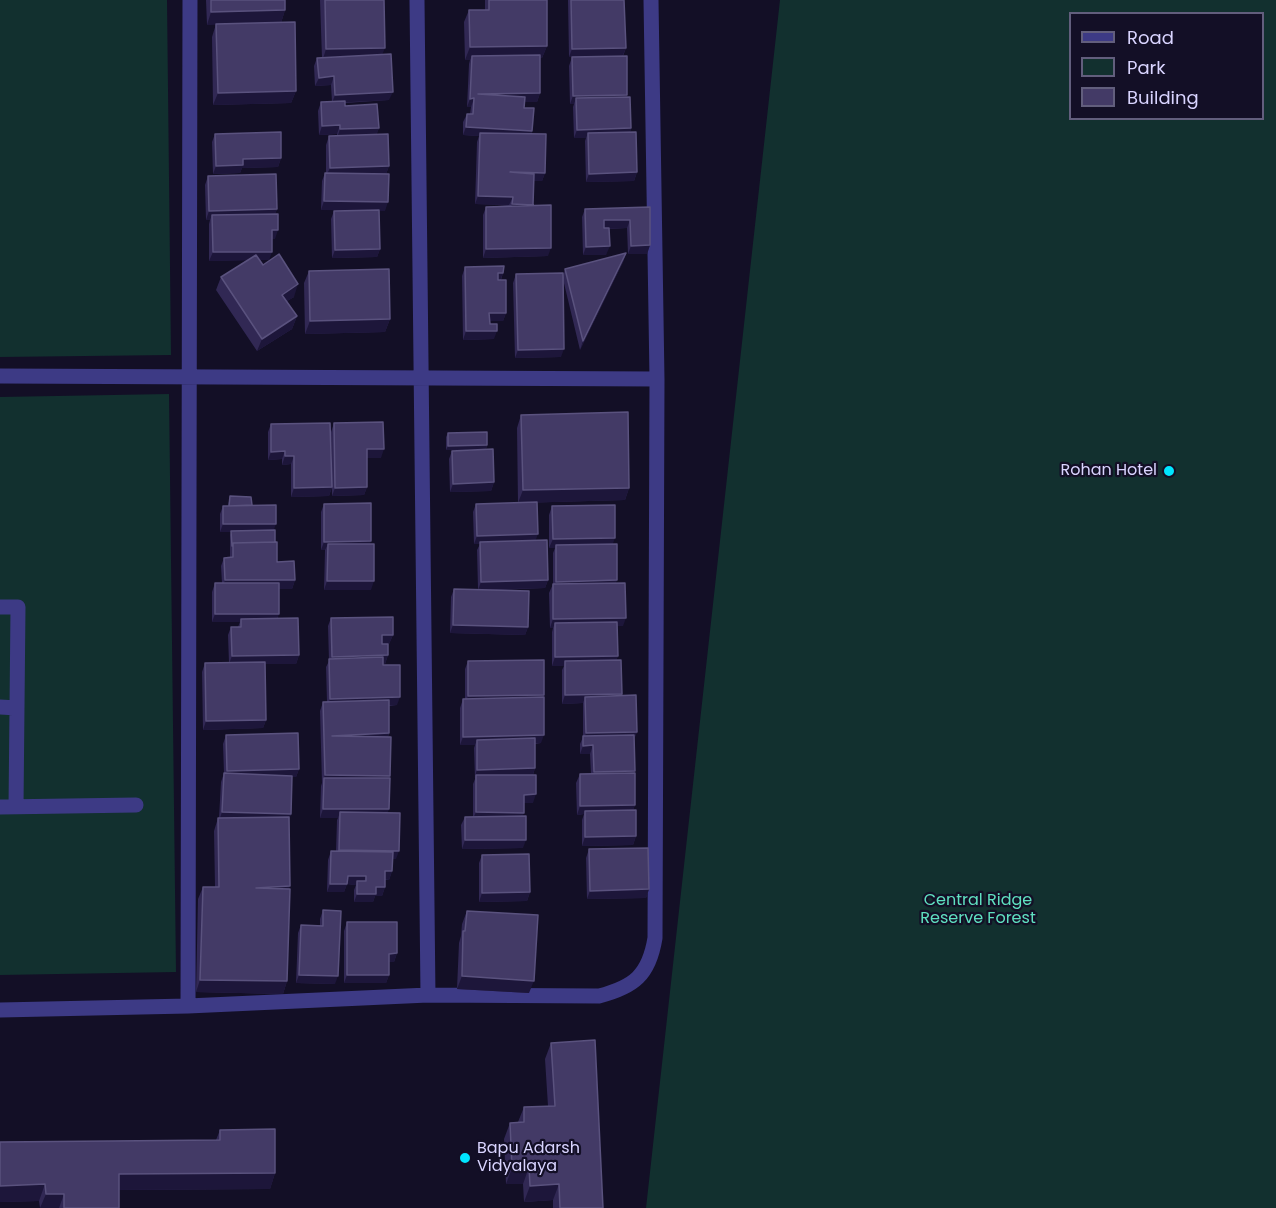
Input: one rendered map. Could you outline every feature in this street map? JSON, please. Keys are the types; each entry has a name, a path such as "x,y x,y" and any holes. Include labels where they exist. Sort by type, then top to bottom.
{"street":[{"path":"188,1006 190,0"},
{"path":"417,0 428,995"},
{"path":"0,1010 188,1006 428,995 599,996 621,990 637,980 651,960 655,927 657,379 651,0"},
{"path":"0,376 657,379"},
{"path":"0,607 18,607 16,807"},
{"path":"0,707 17,708"},
{"path":"0,807 136,805"}],"green space":[{"path":"0,0 167,0 171,355 0,357"},
{"name":"Central Ridge Reserve Forest","path":"780,0 1276,0 1276,1208 646,1208"},
{"path":"169,394 176,972 0,975 0,397"}],"building":[{"path":"211,0 285,0 285,10 211,12"},
{"path":"325,0 384,0 385,48 326,49"},
{"path":"489,0 547,0 547,46 470,47 469,10 489,10"},
{"path":"571,0 624,0 626,48 572,49"},
{"path":"295,22 296,91 218,93 216,24"},
{"path":"391,54 393,92 335,95 334,76 319,78 317,58"},
{"path":"540,55 540,93 478,94 525,97 524,108 534,108 532,131 466,127 467,114 473,114 474,98 470,99 472,56"},
{"path":"627,56 627,95 573,96 572,57"},
{"path":"630,97 631,128 577,130 576,98"},
{"path":"345,101 345,106 377,104 379,128 340,129 340,125 322,126 321,102"},
{"path":"281,132 281,158 243,159 243,165 216,166 215,134"},
{"path":"636,132 637,172 589,174 588,133"},
{"path":"480,133 546,134 545,173 510,172 534,174 533,205 512,204 513,197 478,196"},
{"path":"388,134 389,166 330,168 329,136"},
{"path":"325,173 389,174 388,202 324,201"},
{"path":"276,174 277,209 209,211 208,176"},
{"path":"551,205 551,248 486,249 486,207"},
{"path":"650,207 650,245 631,246 630,220 604,220 604,228 609,228 610,246 586,247 585,209"},
{"path":"379,210 380,249 335,250 334,211"},
{"path":"278,214 278,230 272,230 272,252 213,252 212,215"},
{"path":"626,253 583,341 565,269"},
{"path":"279,254 298,284 282,295 297,316 262,339 221,277 256,255 263,265"},
{"path":"504,266 503,273 498,273 498,280 506,280 506,313 489,313 490,324 497,324 497,331 466,331 465,267"},
{"path":"389,269 390,319 310,321 309,271"},
{"path":"563,273 564,349 518,350 516,274"},
{"path":"628,412 629,488 523,490 521,415"},
{"path":"383,422 384,449 367,449 367,487 335,488 334,423"},
{"path":"330,423 332,487 294,488 294,456 285,456 285,451 271,452 271,424"},
{"path":"487,432 487,445 448,446 448,433"},
{"path":"493,449 494,482 453,484 452,451"},
{"path":"230,496 251,497 252,505 229,506"},
{"path":"537,502 538,534 477,536 476,504"},
{"path":"371,503 371,541 324,542 324,504"},
{"path":"276,505 276,524 223,524 223,506"},
{"path":"615,505 615,538 553,539 552,506"},
{"path":"275,530 275,542 233,543 232,546 231,531"},
{"path":"547,540 548,580 481,582 480,542"},
{"path":"277,542 277,562 294,561 295,580 225,580 224,558 233,557 233,543"},
{"path":"328,544 374,544 374,581 327,581"},
{"path":"617,544 617,580 556,582 556,545"},
{"path":"215,583 279,583 279,614 215,614"},
{"path":"625,583 626,618 553,619 553,584"},
{"path":"454,589 529,591 528,627 453,625"},
{"path":"393,617 393,635 382,635 382,644 388,644 388,655 332,657 331,618"},
{"path":"298,618 299,655 232,656 231,627 241,627 241,619"},
{"path":"617,622 618,656 555,657 555,623"},
{"path":"383,657 383,665 400,665 400,697 330,699 329,659"},
{"path":"544,660 544,695 468,696 468,661"},
{"path":"621,660 622,694 565,695 565,661"},
{"path":"265,662 266,720 206,721 205,663"},
{"path":"636,695 637,732 586,733 585,697"},
{"path":"544,697 544,735 463,737 463,699"},
{"path":"389,700 389,733 332,736 391,737 390,776 325,775 323,702"},
{"path":"298,733 299,769 227,771 226,735"},
{"path":"634,735 635,771 594,772 593,745 583,746 583,736"},
{"path":"535,738 535,768 477,770 477,740"},
{"path":"224,773 292,776 291,814 222,812"},
{"path":"635,773 635,805 580,806 580,774"},
{"path":"476,775 536,775 536,794 524,795 524,813 476,812"},
{"path":"324,778 390,778 389,809 323,809"},
{"path":"636,810 636,836 585,837 585,811"},
{"path":"340,812 400,813 399,851 339,850"},
{"path":"526,816 526,840 465,840 465,817"},
{"path":"289,817 290,886 256,888 290,889 287,981 200,980 203,887 219,887 218,818"},
{"path":"648,848 649,889 590,891 589,849"},
{"path":"331,851 393,852 392,871 385,871 385,887 376,887 376,894 357,894 357,881 366,881 366,876 348,876 347,884 330,884"},
{"path":"529,854 530,892 482,893 482,855"},
{"path":"323,910 341,911 338,976 299,975 301,925 323,926"},
{"path":"467,911 538,915 534,981 462,976 463,931 465,931"},
{"path":"347,922 397,922 397,953 389,954 389,975 347,975"},
{"path":"595,1040 603,1208 560,1208 559,1184 530,1186 529,1167 512,1168 510,1123 524,1122 524,1107 555,1106 551,1043"},
{"path":"275,1129 275,1173 119,1174 119,1208 64,1208 64,1194 46,1194 45,1184 0,1186 0,1142 220,1140 220,1130"}],"place":[{"name":"Rohan Hotel","path":"1169,471"},
{"name":"Bapu Adarsh Vidyalaya","path":"465,1158"}]}
